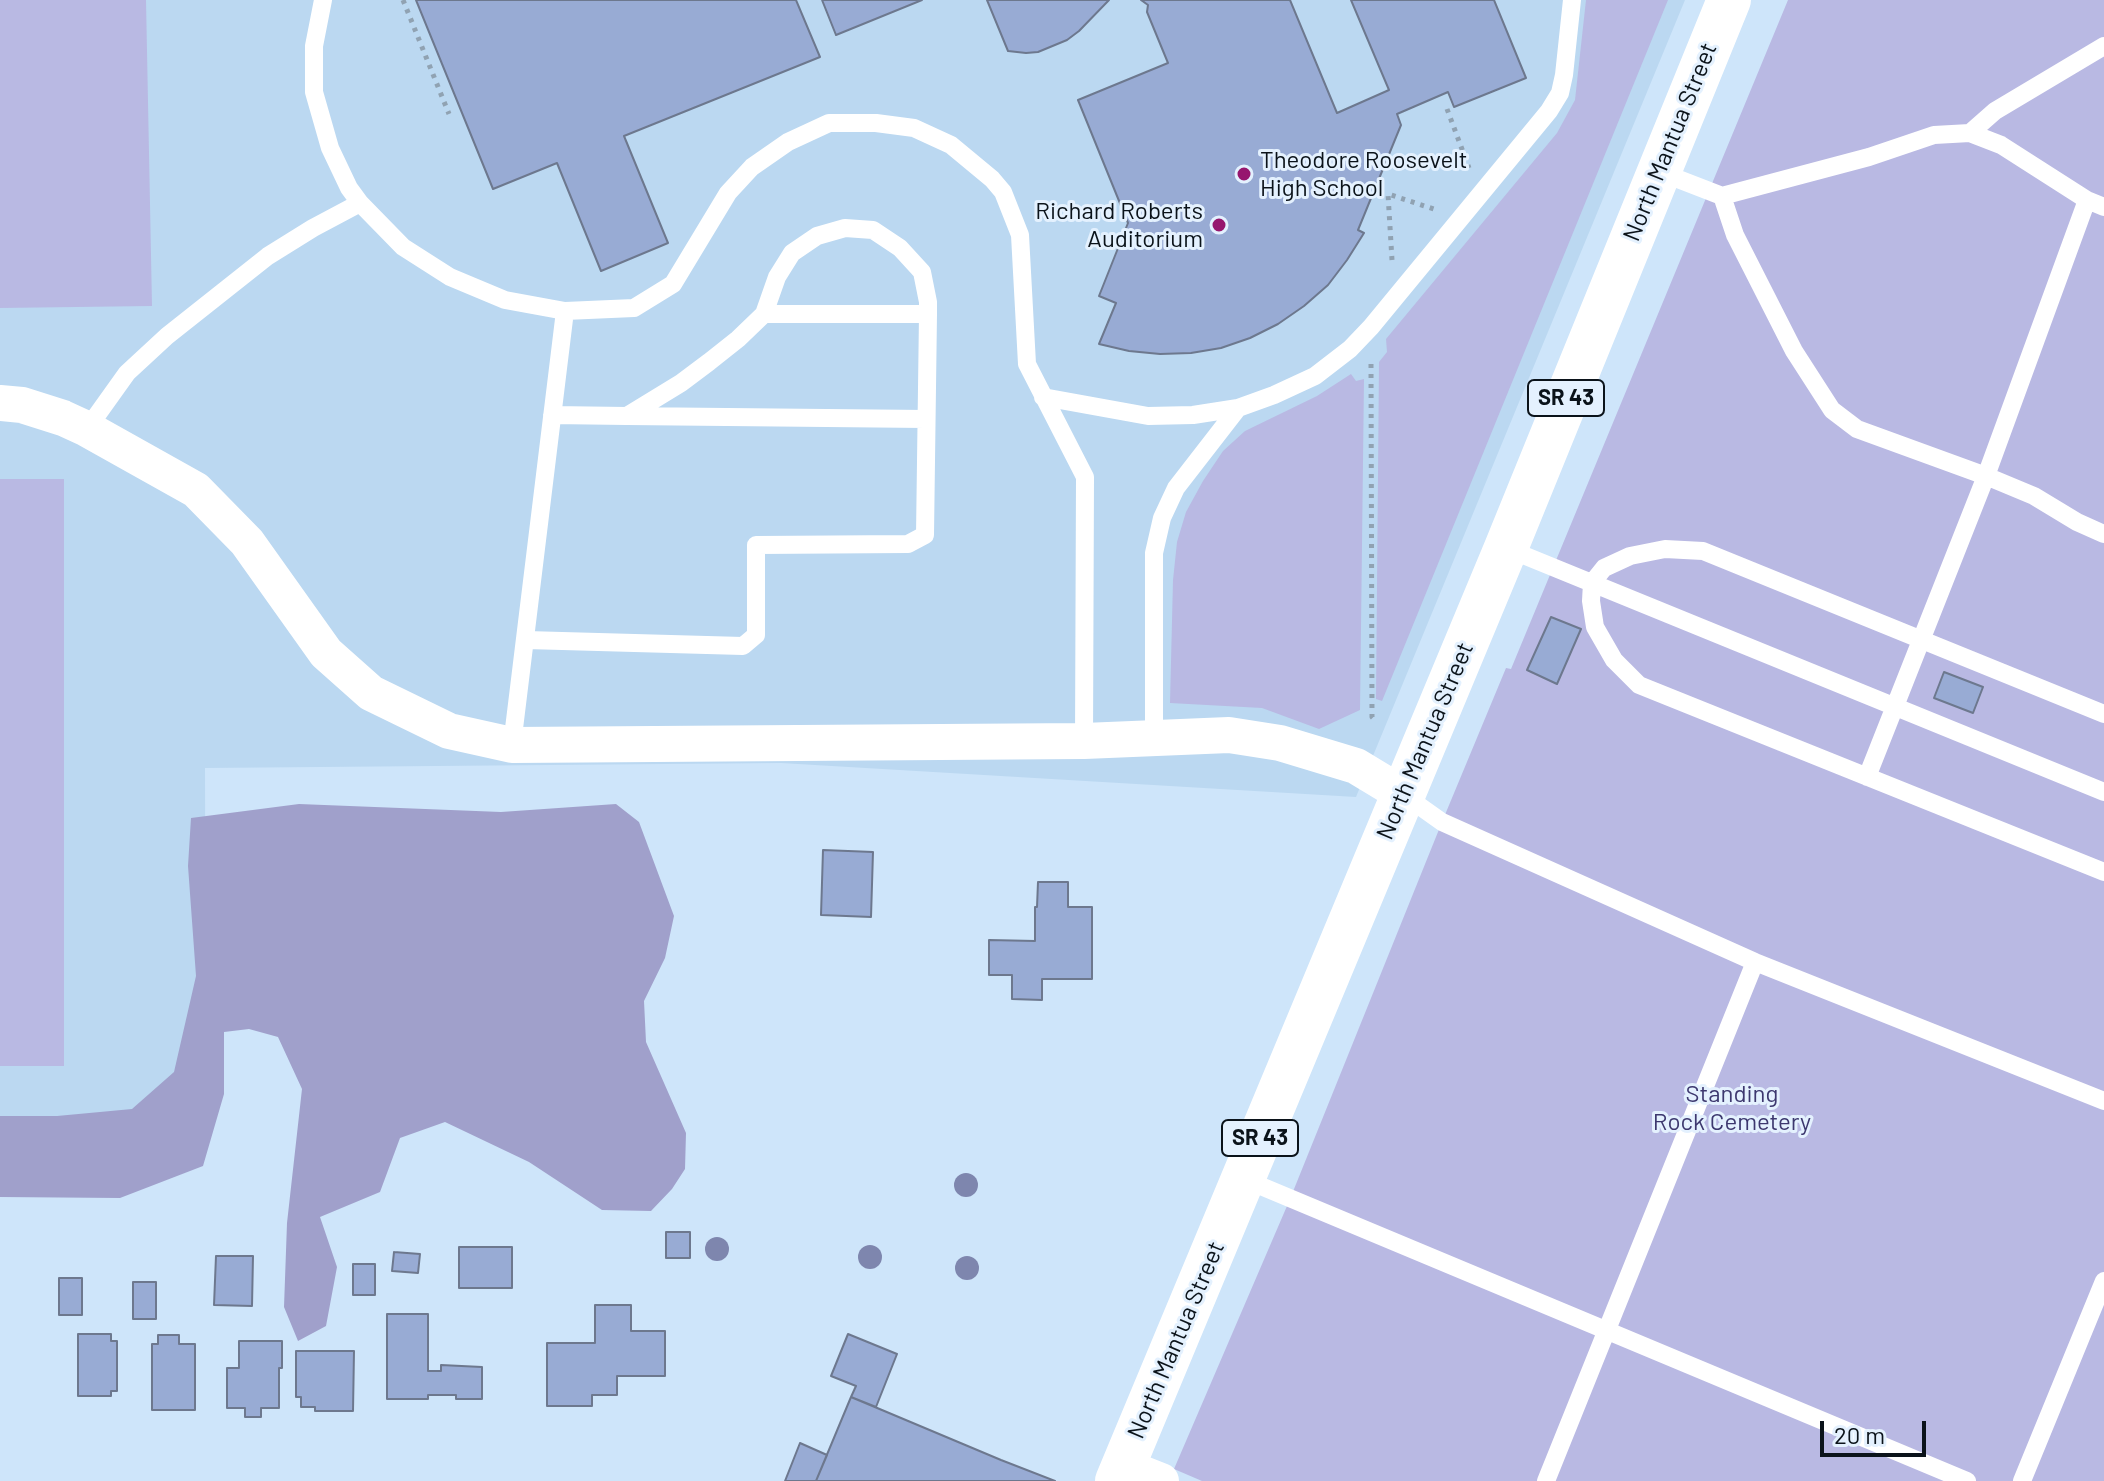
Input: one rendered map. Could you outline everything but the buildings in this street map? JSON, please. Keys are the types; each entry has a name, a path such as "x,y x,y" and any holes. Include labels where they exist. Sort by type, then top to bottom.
{"main road":[{"name":"North Mantua Street","path":"1134,1476 1244,1179 1729,0"}],"street":[{"path":"0,403 22,405 63,418 196,490 247,542 326,653 371,693 449,731 512,745 1084,741 1229,735 1280,743 1356,766 1404,795"}],"lane":[{"path":"323,0 314,46 314,92 330,148 349,188 403,247 450,277 505,300 565,311 634,308 673,284 728,193 752,167 788,142 829,123 876,123 914,128 951,145 992,179 1003,192 1020,235 1027,364 1085,477 1084,741"},
{"path":"1043,397 1148,416 1193,415 1238,408 1315,376 1350,349 1371,327 1549,111 1560,93 1564,75 1572,0"},
{"path":"1970,133 1995,111 2104,46"},
{"path":"1658,172 1722,196 1869,157 1934,135 1970,133 2001,145 2095,204 1867,777"},
{"path":"1722,196 1735,235 1794,351 1832,410 1857,429 2034,496 2104,534"},
{"path":"87,429 127,373 167,336 268,256 360,203"},
{"path":"526,640 743,646 756,635 756,545 908,544 925,535 928,302 922,272 900,248 873,230 845,228 817,236 792,253 777,277 764,314 738,339 681,383 627,416"},
{"path":"512,745 565,311"},
{"path":"764,314 928,314"},
{"path":"1154,738 1154,553 1162,518 1176,488 1238,408"},
{"path":"552,415 926,419"},
{"path":"1506,548 2104,792"},
{"path":"2104,714 1703,551 1665,549 1630,556 1604,568 1592,583 1595,627 1614,660 1639,685 2104,872"},
{"path":"1404,795 1442,822 1755,962 2104,1101"},
{"path":"1546,1481 1755,962"},
{"path":"1244,1179 1967,1481"},
{"path":"2022,1481 2104,1281"}],"path":[{"path":"403,0 449,114"},
{"path":"1447,109 1474,180"},
{"path":"1395,297 1388,194 1447,213"},
{"path":"1371,327 1372,717 1375,720"}],"shaded area":[{"path":"0,0 1685,0 1356,797 781,763 205,768 206,1134 0,1133"},
{"path":"299,804 501,812 616,804 639,822 674,916 665,958 644,1001 646,1042 686,1133 685,1169 672,1189 651,1211 602,1210 529,1162 445,1122 400,1138 380,1192 320,1217 337,1267 326,1326 298,1341 284,1307 287,1223 302,1089 278,1037 249,1029 224,1032 224,1094 203,1166 120,1198 0,1197 0,1116 57,1116 132,1109 174,1072 196,976 188,866 191,818"}],"green space":[{"path":"0,0 146,0 152,306 0,308"},
{"path":"1586,0 1668,0 1382,701 1376,699 1379,362 1387,352 1386,339 1557,133 1575,100"},
{"name":"Standing Rock Cemetery","path":"1788,0 2104,0 2104,1481 1202,1481 1174,1469 1290,1199 1442,822 1506,668 1511,669"},
{"path":"1351,374 1356,381 1364,379 1360,710 1319,729 1262,708 1170,703 1177,542 1186,512 1203,481 1223,451 1245,431 1317,396"},
{"path":"0,479 64,479 64,1066 0,1066"}],"place":[{"name":"Theodore Roosevelt High School","path":"1244,174"},
{"name":"Richard Roberts Auditorium","path":"1219,225"}]}
